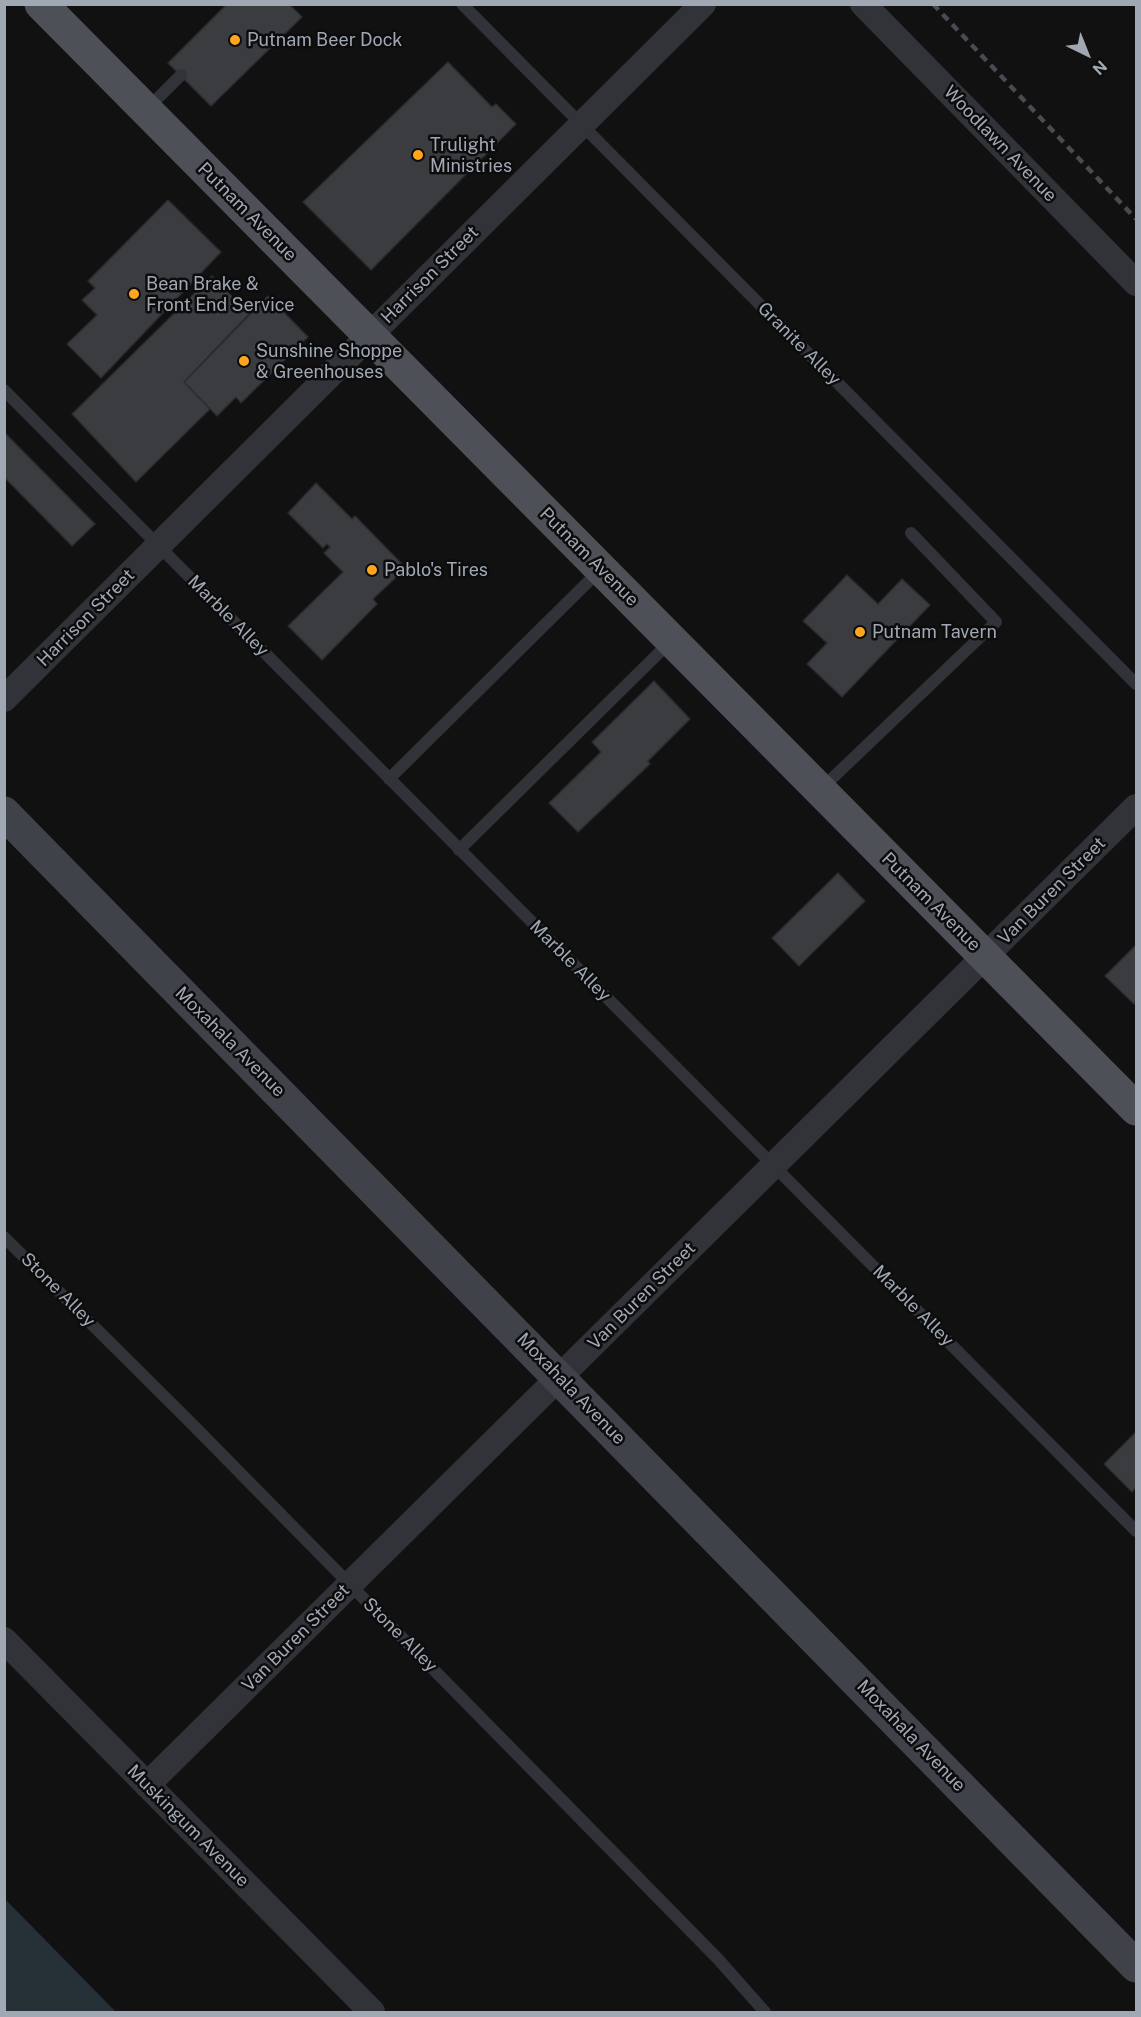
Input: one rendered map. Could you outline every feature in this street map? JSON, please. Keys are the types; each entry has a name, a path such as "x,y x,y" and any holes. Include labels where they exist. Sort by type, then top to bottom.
{"main road":[{"name":"Putnam Avenue","path":"41,4 986,957 1133,1097"}],"street":[{"name":"Harrison Street","path":"4,699 703,4"},
{"name":"Woodlawn Avenue","path":"863,4 1137,283"},
{"name":"Van Buren Street","path":"147,1785 1137,807"},
{"name":"Moxahala Avenue","path":"4,813 1137,1966"},
{"name":"Muskingum Avenue","path":"4,1640 372,2013"}],"lane":[{"name":"Granite Alley","path":"462,4 1137,684"},
{"path":"146,110 181,75"},
{"name":"Marble Alley","path":"4,390 1137,1532"},
{"path":"820,790 996,622 911,533"},
{"path":"389,779 601,569"},
{"path":"459,850 672,640"},
{"name":"Stone Alley","path":"4,1238 710,1951 765,2013"}],"shaded area":[{"path":"5,1899 116,2012 5,2012"}],"building":[{"name":"Putnam Beer Dock","path":"227,4 289,4 302,17 211,106 168,63"},
{"name":"Trulight Ministries","path":"448,62 492,107 496,104 516,124 371,270 303,202"},
{"name":"Bean Brake & Front End Service","path":"168,200 221,252 101,378 67,344 97,315 82,300 95,288 88,281"},
{"path":"212,276 249,314 184,382 210,409 136,482 72,414"},
{"name":"Sunshine Shoppe & Greenhouses","path":"268,296 308,337 241,403 236,397 217,416 184,382"},
{"path":"4,432 95,524 72,546 4,477"},
{"name":"Pablo's Tires","path":"316,483 352,519 355,516 406,568 373,599 377,604 322,660 288,626 343,572 324,553 330,547 327,544 323,548 288,513"},
{"name":"Putnam Tavern","path":"847,575 878,604 902,579 930,605 842,697 807,664 827,643 803,621"},
{"path":"654,681 690,719 648,761 650,764 578,832 549,803 601,752 592,742"},
{"path":"838,873 865,901 799,966 772,938"},
{"path":"1136,945 1136,1001 1134,1004 1105,976"},
{"path":"1136,1432 1136,1487 1132,1492 1104,1464"}],"railway":[{"path":"933,4 1136,219"}],"place":[{"name":"Putnam Beer Dock","path":"235,40"},
{"name":"Trulight Ministries","path":"418,155"},
{"name":"Bean Brake & Front End Service","path":"134,294"},
{"name":"Sunshine Shoppe & Greenhouses","path":"244,361"},
{"name":"Pablo's Tires","path":"372,570"},
{"name":"Putnam Tavern","path":"860,632"}]}
